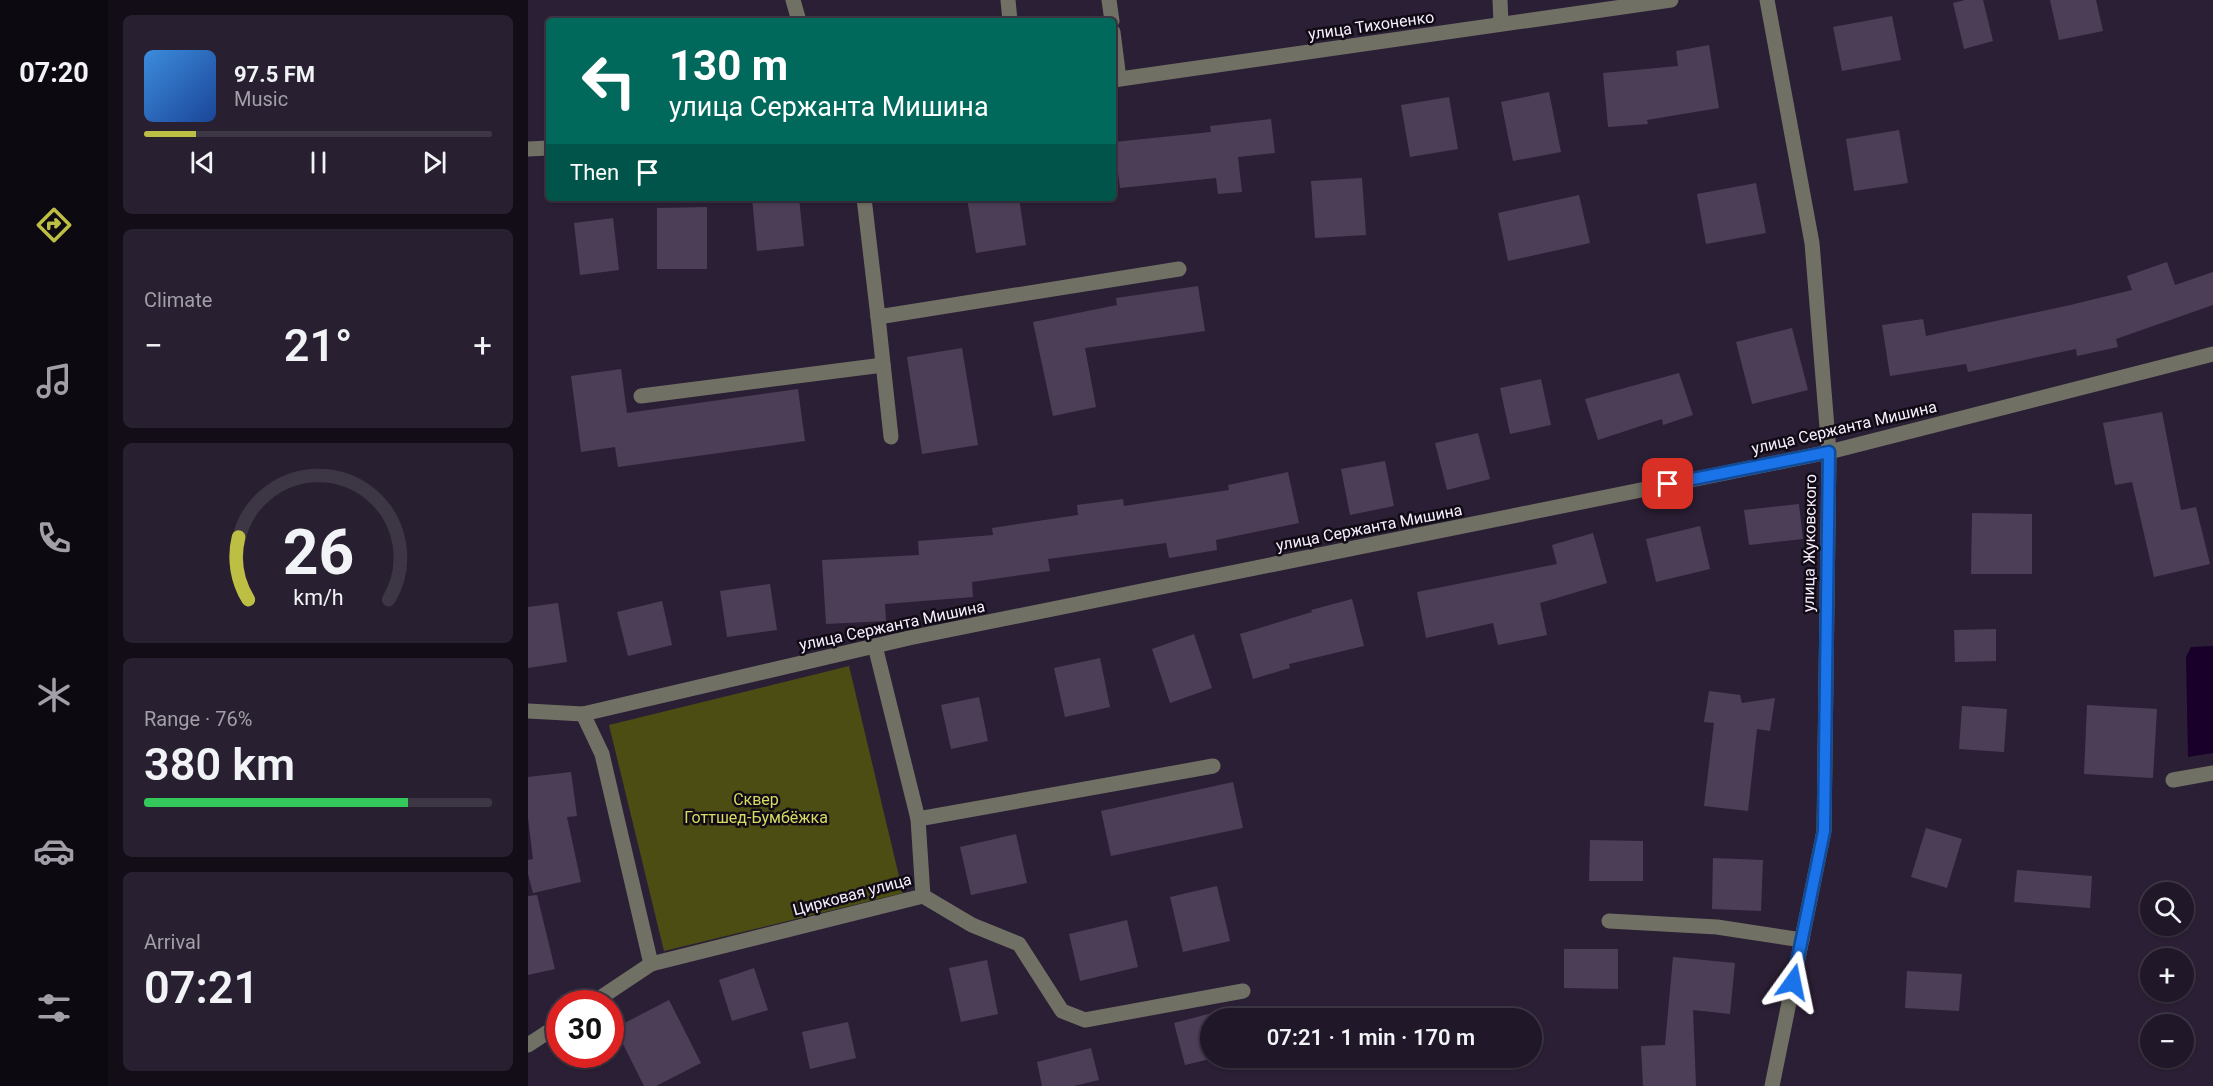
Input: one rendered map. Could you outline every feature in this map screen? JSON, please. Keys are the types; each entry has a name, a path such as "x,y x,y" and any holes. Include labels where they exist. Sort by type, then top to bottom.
{"street":[{"path":"793,0 798,18"},
{"path":"1008,0 1010,18"},
{"path":"1109,0 1112,18"},
{"path":"1500,0 1501,24"},
{"name":"улица Тихоненко","path":"1116,79 1671,0"},
{"name":"улица Жуковского","path":"1767,0 1812,243 1829,452 1824,831 1772,1086"},
{"path":"528,150 546,148"},
{"path":"864,201 891,437"},
{"path":"878,317 1179,269"},
{"name":"улица Сержанта Мишина","path":"528,711 583,714 875,646 1829,452 2213,354"},
{"path":"641,396 883,365"},
{"name":"Цирковая улица","path":"612,990 651,964 923,896 918,819 875,646"},
{"path":"583,714 602,754 651,964"},
{"path":"918,819 1213,766"},
{"path":"2174,780 2213,773"},
{"path":"923,896 972,926 1019,944 1062,1011 1085,1020 1243,991"},
{"path":"1609,921 1717,927 1802,940"},
{"path":"528,1045 546,1033"}],"green space":[{"name":"Сквер Готтшед-Бумбёжка","path":"849,666 903,893 664,951 609,725"}],"shaded area":[{"path":"2213,646 2213,753 2188,757 2186,657 2191,647"}],"building":[{"path":"1983,0 1993,41 1964,49 1953,3"},
{"path":"2050,0 2096,0 2103,31 2059,40"},
{"path":"1892,16 1901,60 1842,71 1833,27"},
{"path":"1709,45 1719,108 1647,120 1648,124 1608,127 1603,73 1678,66 1676,51"},
{"path":"1549,92 1561,152 1513,161 1501,102"},
{"path":"1449,97 1458,149 1410,157 1401,105"},
{"path":"1271,119 1275,153 1238,157 1242,192 1218,194 1216,178 1120,188 1116,142 1211,132 1210,126"},
{"path":"1899,130 1908,183 1854,191 1846,139"},
{"path":"1362,178 1366,235 1315,238 1311,181"},
{"path":"1756,183 1766,233 1706,244 1697,194"},
{"path":"1579,195 1590,243 1508,261 1498,213"},
{"path":"752,201 799,201 804,246 757,251"},
{"path":"967,201 1019,201 1026,245 976,253"},
{"path":"707,207 707,269 657,269 657,208"},
{"path":"613,218 619,270 580,275 574,223"},
{"path":"2167,262 2175,285 2213,272 2213,305 2116,339 2118,347 2077,356 2076,349 1968,372 1966,364 1890,376 1882,325 1923,319 1926,336 2066,306 2132,290 2127,276"},
{"path":"1198,286 1205,331 1085,348 1096,407 1053,416 1033,322 1117,305 1116,298"},
{"path":"1792,328 1808,390 1752,404 1736,342"},
{"path":"962,348 978,445 922,454 907,357"},
{"path":"621,369 627,413 798,389 805,441 618,467 615,447 581,452 571,376"},
{"path":"1679,373 1693,415 1663,425 1662,419 1598,440 1585,399"},
{"path":"1541,379 1551,425 1510,434 1500,388"},
{"path":"2162,412 2181,510 2196,507 2210,564 2154,577 2132,482 2115,485 2103,423"},
{"path":"1478,433 1490,479 1447,490 1435,443"},
{"path":"1385,461 1394,506 1350,515 1341,469"},
{"path":"1288,472 1299,523 1216,540 1217,550 1169,558 1166,543 1048,559 1050,571 972,582 973,597 885,604 886,621 826,624 822,560 919,555 918,541 993,535 992,528 1078,515 1077,505 1123,499 1124,506 1229,490 1228,485"},
{"path":"1799,504 1803,539 1749,545 1744,510"},
{"path":"1972,513 2032,514 2032,574 1971,574"},
{"path":"1700,526 1710,569 1656,582 1646,539"},
{"path":"1593,533 1607,583 1540,603 1547,635 1498,645 1493,623 1426,638 1417,592 1557,564 1552,545"},
{"path":"770,584 777,630 727,637 720,591"},
{"path":"1352,599 1364,646 1289,664 1290,668 1253,679 1240,634"},
{"path":"662,601 672,645 628,656 617,612"},
{"path":"558,603 567,662 528,668 528,607"},
{"path":"1996,629 1996,661 1955,662 1954,630"},
{"path":"1194,634 1212,688 1170,703 1152,649"},
{"path":"1100,658 1110,707 1065,717 1054,668"},
{"path":"1709,691 1740,695 1742,703 1775,698 1770,731 1757,729 1748,811 1704,806 1714,723 1704,722"},
{"path":"979,697 988,741 951,749 941,705"},
{"path":"2087,705 2157,709 2153,778 2084,774"},
{"path":"1962,706 2007,709 2004,752 1959,749"},
{"path":"571,772 577,816 567,817 581,882 533,893 528,874 528,860 533,859 528,818 528,777"},
{"path":"1233,782 1243,828 1111,856 1101,811"},
{"path":"1926,828 1962,839 1947,888 1911,877"},
{"path":"1016,834 1027,883 971,895 960,847"},
{"path":"1590,840 1643,841 1643,881 1589,881"},
{"path":"1713,858 1763,860 1761,911 1712,909"},
{"path":"2017,870 2092,876 2090,908 2014,902"},
{"path":"1217,886 1230,941 1183,952 1170,897"},
{"path":"537,895 555,969 528,975 528,896"},
{"path":"1127,920 1138,967 1080,981 1069,934"},
{"path":"1564,949 1618,949 1618,989 1564,988"},
{"path":"1673,957 1735,963 1730,1014 1693,1010 1696,1086 1643,1086 1641,1046 1665,1045"},
{"path":"987,960 998,1014 961,1022 949,968"},
{"path":"754,968 768,1010 732,1021 719,980"},
{"path":"1907,971 1962,974 1959,1011 1905,1008"},
{"path":"669,1000 701,1063 656,1086 644,1086 624,1046 624,1023"},
{"path":"1200,1016 1200,1061 1185,1065 1174,1023"},
{"path":"848,1022 856,1058 810,1069 802,1032"},
{"path":"1091,1048 1099,1080 1074,1086 1042,1086 1037,1062"}],"route":[{"path":"1668,484 1829,452 1824,831 1793,982"}]}
